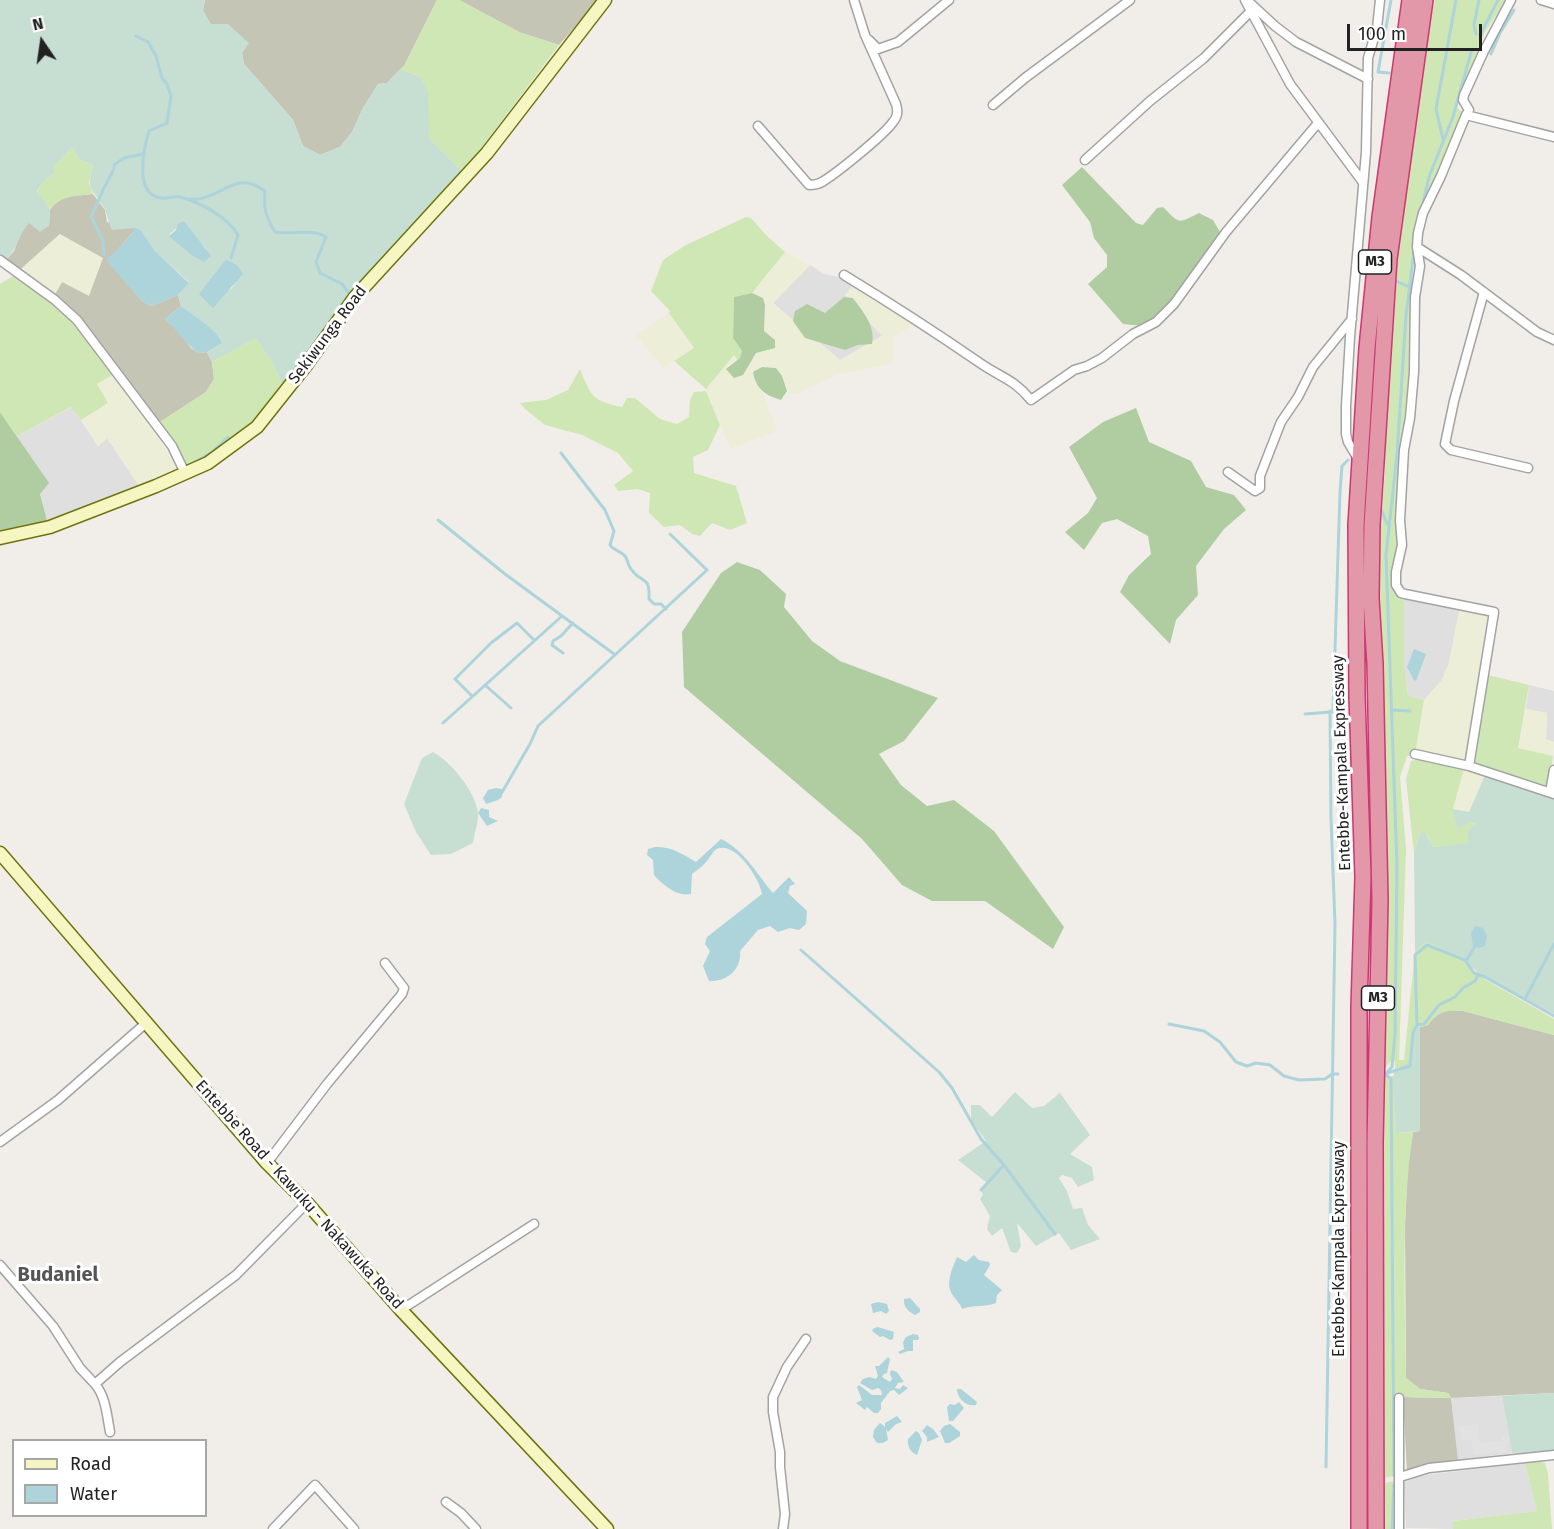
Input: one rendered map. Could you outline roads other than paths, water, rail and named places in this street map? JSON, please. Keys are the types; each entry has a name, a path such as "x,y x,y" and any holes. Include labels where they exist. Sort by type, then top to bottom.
{"highway":[{"name":"Entebbe-Kampala Expressway","path":"1359,1529 1359,1007 1363,877 1355,556 1367,348 1380,217 1410,0"},
{"name":"Entebbe-Kampala Expressway","path":"1376,1529 1375,1154 1380,900 1375,664 1371,598 1372,525 1389,259 1425,0"}],"main road":[{"name":"Sekiwunga Road","path":"0,538 50,527 104,508 208,463 257,427 307,364 355,297 487,153 604,0"},
{"name":"Entebbe Road - Kawuku - Nakawuka Road","path":"0,853 267,1163 307,1203 401,1310 607,1529"}],"street":[{"path":"758,126 809,185 815,185 823,182 853,158 893,122 898,111 865,35 854,0"},
{"path":"865,35 878,49 886,47 898,42 949,0"},
{"path":"993,105 1025,78 1130,0"},
{"path":"1246,0 1290,84 1362,181"},
{"path":"1246,0 1296,42 1368,79"},
{"path":"1359,460 1346,434 1346,406 1366,152 1368,58 1377,28 1380,0"},
{"path":"1469,766 1494,612 1405,594 1398,590 1396,581 1402,545 1400,520 1404,450 1410,418 1414,372 1415,297 1420,266 1417,247 1423,213 1469,110 1465,105 1464,95 1511,0"},
{"path":"1541,0 1554,4"},
{"path":"1085,160 1150,101 1204,58 1251,11"},
{"path":"1466,115 1553,135"},
{"path":"844,276 909,315 987,368 1011,379 1031,400 1074,370 1102,358 1133,334 1156,322 1174,304 1226,232 1318,123"},
{"path":"1417,247 1461,275 1537,332 1554,340"},
{"path":"0,260 55,300 77,320 172,446 185,473"},
{"path":"1484,292 1454,401 1445,444 1451,450 1528,468"},
{"path":"1228,472 1255,491 1260,489 1260,476 1281,422 1298,397 1313,367 1352,320"},
{"path":"1415,754 1469,766 1552,793 1554,770"},
{"path":"267,1163 327,1083 402,994 404,988 386,963"},
{"path":"0,1142 58,1100 146,1023"},
{"path":"95,1384 120,1362 236,1275 307,1203"},
{"path":"401,1310 534,1224"},
{"path":"0,1265 53,1326 80,1368 100,1390 110,1431"},
{"path":"783,1529 785,1514 780,1452 772,1397 787,1367 806,1339"},
{"path":"1399,1398 1399,1529"},
{"path":"1400,1477 1429,1468 1554,1455"},
{"path":"273,1529 315,1485 354,1529"},
{"path":"446,1502 461,1513 476,1529"}],"water":[{"path":"184,221 211,256 204,262 169,236 176,230 178,224"},
{"path":"136,228 141,230 154,250 189,283 178,295 152,306 142,301 106,260"},
{"path":"226,259 237,265 243,274 213,308 199,294"},
{"path":"181,306 210,328 222,343 207,352 199,353 190,346 165,319"},
{"path":"1414,649 1426,654 1416,681 1407,667"},
{"path":"502,789 502,797 486,804 483,798 488,790"},
{"path":"481,808 489,810 489,817 498,821 487,826 478,813"},
{"path":"721,839 744,856 773,893 789,877 795,884 790,886 788,893 807,911 806,924 799,930 790,928 778,932 770,926 758,930 740,951 738,964 732,974 709,981 703,966 710,951 705,944 707,937 762,894 760,887 745,862 730,850 722,848 715,850 692,874 691,894 681,894 666,886 654,875 653,860 647,855 648,849 667,848 696,862"},
{"path":"1475,926 1483,928 1487,936 1485,946 1479,948 1473,946 1471,933"},
{"path":"974,1255 979,1260 989,1262 990,1265 984,1275 1002,1290 997,1295 996,1303 962,1309 951,1292 949,1283 951,1274 957,1257 966,1262"},
{"path":"910,1298 920,1309 920,1312 915,1315 904,1304 904,1299"},
{"path":"878,1302 887,1304 889,1311 886,1314 881,1311 873,1313 871,1304"},
{"path":"878,1327 894,1332 893,1339 880,1337 872,1331"},
{"path":"913,1334 918,1335 919,1338 913,1340 913,1351 900,1354 898,1352 904,1349 903,1342 906,1337"},
{"path":"888,1357 890,1359 887,1373 882,1377 890,1382 891,1370 897,1372 904,1382 898,1383 895,1388 900,1389 903,1385 908,1388 899,1395 894,1390 890,1391 881,1403 878,1413 874,1413 867,1407 865,1410 856,1403 862,1400 857,1387 859,1385 872,1395 882,1395 878,1388 872,1390 860,1383 869,1377 876,1379 878,1376 875,1366 879,1366"},
{"path":"957,1389 961,1389 977,1402 976,1405 969,1405 963,1401"},
{"path":"959,1402 964,1408 953,1421 949,1421 947,1407"},
{"path":"897,1416 902,1422 896,1424 888,1432 886,1429 888,1440 877,1443 873,1437 874,1430 880,1423 885,1427 885,1423"},
{"path":"950,1424 960,1432 960,1436 945,1443 940,1431 944,1426"},
{"path":"927,1425 939,1437 927,1442 927,1437 922,1431"},
{"path":"916,1431 922,1440 917,1455 911,1450 908,1442"}],"waterway":[{"path":"1389,73 1378,72 1391,0"},
{"path":"1443,139 1436,109 1456,0"},
{"path":"1476,34 1474,25 1479,0"},
{"path":"1480,35 1498,0"},
{"path":"1491,54 1514,10"},
{"path":"136,36 148,42 156,56 162,78 171,96 167,123 149,131 143,159 144,180 147,188 152,195 161,198 180,197 196,203 227,222 238,235 231,258"},
{"path":"1422,207 1429,177 1453,117 1472,49"},
{"path":"104,255 103,241 91,216 115,164 124,158 143,154"},
{"path":"189,199 201,199 240,183 248,183 265,191 266,213 275,232 309,232 326,237 316,262 320,273 342,284 350,295"},
{"path":"1385,1074 1392,1067 1395,1034 1397,865 1386,555 1397,455 1406,315 1414,252"},
{"path":"1394,280 1409,287"},
{"path":"194,463 212,452 228,437"},
{"path":"561,453 605,510 614,531 610,545 625,556 635,574 647,583 649,599 666,609"},
{"path":"1333,711 1340,492 1342,466 1348,460"},
{"path":"1381,509 1387,524"},
{"path":"438,520 505,574 614,654"},
{"path":"501,794 538,726 707,570 670,534"},
{"path":"443,723 562,616"},
{"path":"472,696 455,679 491,643 517,623 534,640"},
{"path":"563,653 552,645 553,641 573,623"},
{"path":"485,685 511,708"},
{"path":"1393,710 1410,711"},
{"path":"1326,1467 1335,924 1330,711"},
{"path":"1305,714 1345,711"},
{"path":"1525,999 1554,944"},
{"path":"1417,1025 1415,955 1427,945 1465,960 1474,973 1554,1016"},
{"path":"1466,961 1475,946"},
{"path":"801,950 939,1072 952,1088 981,1139 1004,1165 1055,1234"},
{"path":"1387,1073 1410,1066 1413,1032 1417,1025 1424,1024 1439,1005 1455,997 1463,988 1475,981 1478,975"},
{"path":"1169,1024 1204,1031 1220,1042 1236,1062 1247,1066 1256,1063 1270,1065 1284,1076 1299,1080 1325,1079 1332,1074 1338,1074"},
{"path":"1385,1074 1391,1079 1394,1476"},
{"path":"981,1190 1004,1165"},
{"path":"1392,1529 1394,1485"}],"district":[{"name":"Budaniel","path":"58,1275"}]}
